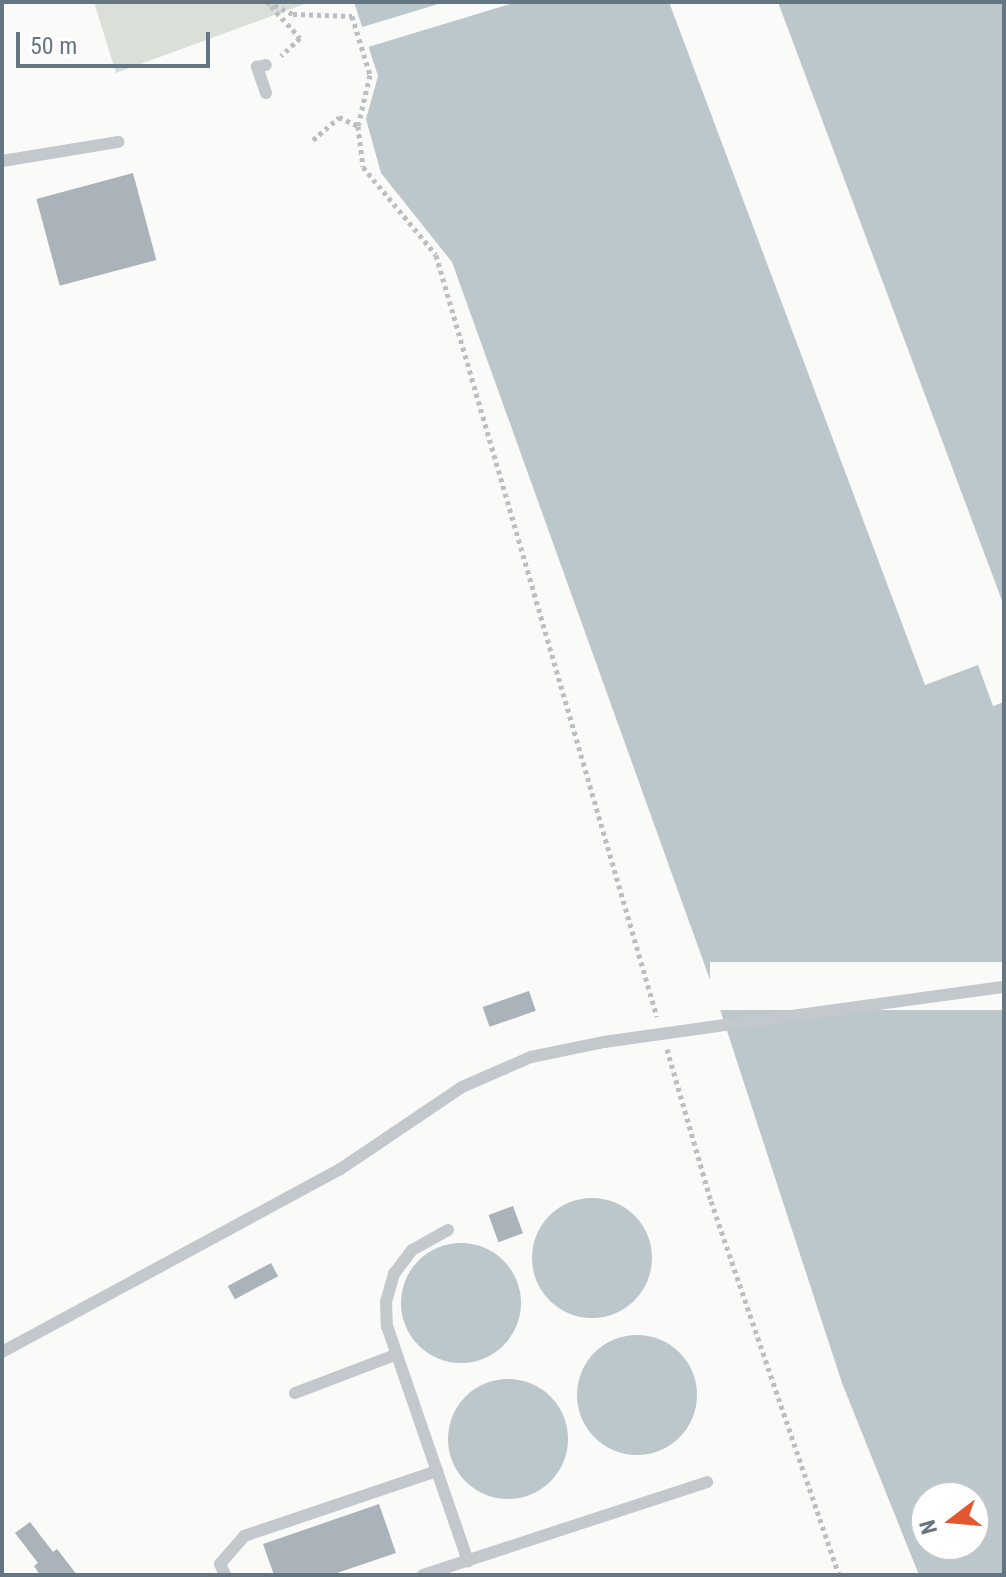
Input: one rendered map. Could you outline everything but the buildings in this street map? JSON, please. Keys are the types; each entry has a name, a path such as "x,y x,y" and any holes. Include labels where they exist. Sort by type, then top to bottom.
{"lane":[{"path":"266,65 257,67 266,93"},
{"path":"2,161 118,142"},
{"path":"2,1352 339,1170 462,1087 531,1057 604,1042 1004,987"},
{"path":"448,1230 412,1250 394,1274 386,1302 387,1326 468,1561"},
{"path":"295,1393 395,1355"},
{"path":"225,1575 220,1564 244,1536 437,1471"},
{"path":"423,1575 707,1482"}],"path":[{"path":"268,3 300,38 285,53"},
{"path":"268,3 293,14 352,16 370,75 358,126 363,167 436,255 658,1019"},
{"path":"313,140 339,117 358,126"},
{"path":"662,1034 711,1201 839,1575"}],"shaded area":[{"path":"94,2 310,2 116,73"},
{"path":"354,2 1004,2 1004,1575 919,1575 913,1561 990,1561 990,1481 910,1481 910,1553 842,1383 714,991 452,262 381,173 366,119 378,76"},
{"path":"592,1198 615,1203 634,1216 647,1235 652,1258 647,1281 634,1300 615,1313 592,1318 569,1313 550,1300 537,1281 532,1258 537,1235 550,1216 569,1203"},
{"path":"461,1243 484,1248 503,1261 516,1280 521,1303 516,1326 503,1345 484,1358 461,1363 438,1358 419,1345 406,1326 401,1303 406,1280 419,1261 438,1248"},
{"path":"637,1335 660,1340 679,1353 692,1372 697,1395 692,1418 679,1437 660,1450 637,1455 614,1450 595,1437 582,1418 577,1395 582,1372 595,1353 614,1340"},
{"path":"508,1379 531,1384 550,1397 563,1416 568,1439 563,1462 550,1481 531,1494 508,1499 485,1494 466,1481 453,1462 448,1439 453,1416 466,1397 485,1384"}],"pier":[{"path":"445,2 517,2 365,48 359,28"},
{"path":"669,2 778,2 1004,606 1004,702 993,706 978,665 925,685"},
{"path":"710,962 1004,962 1004,1010 710,1010"}]}
